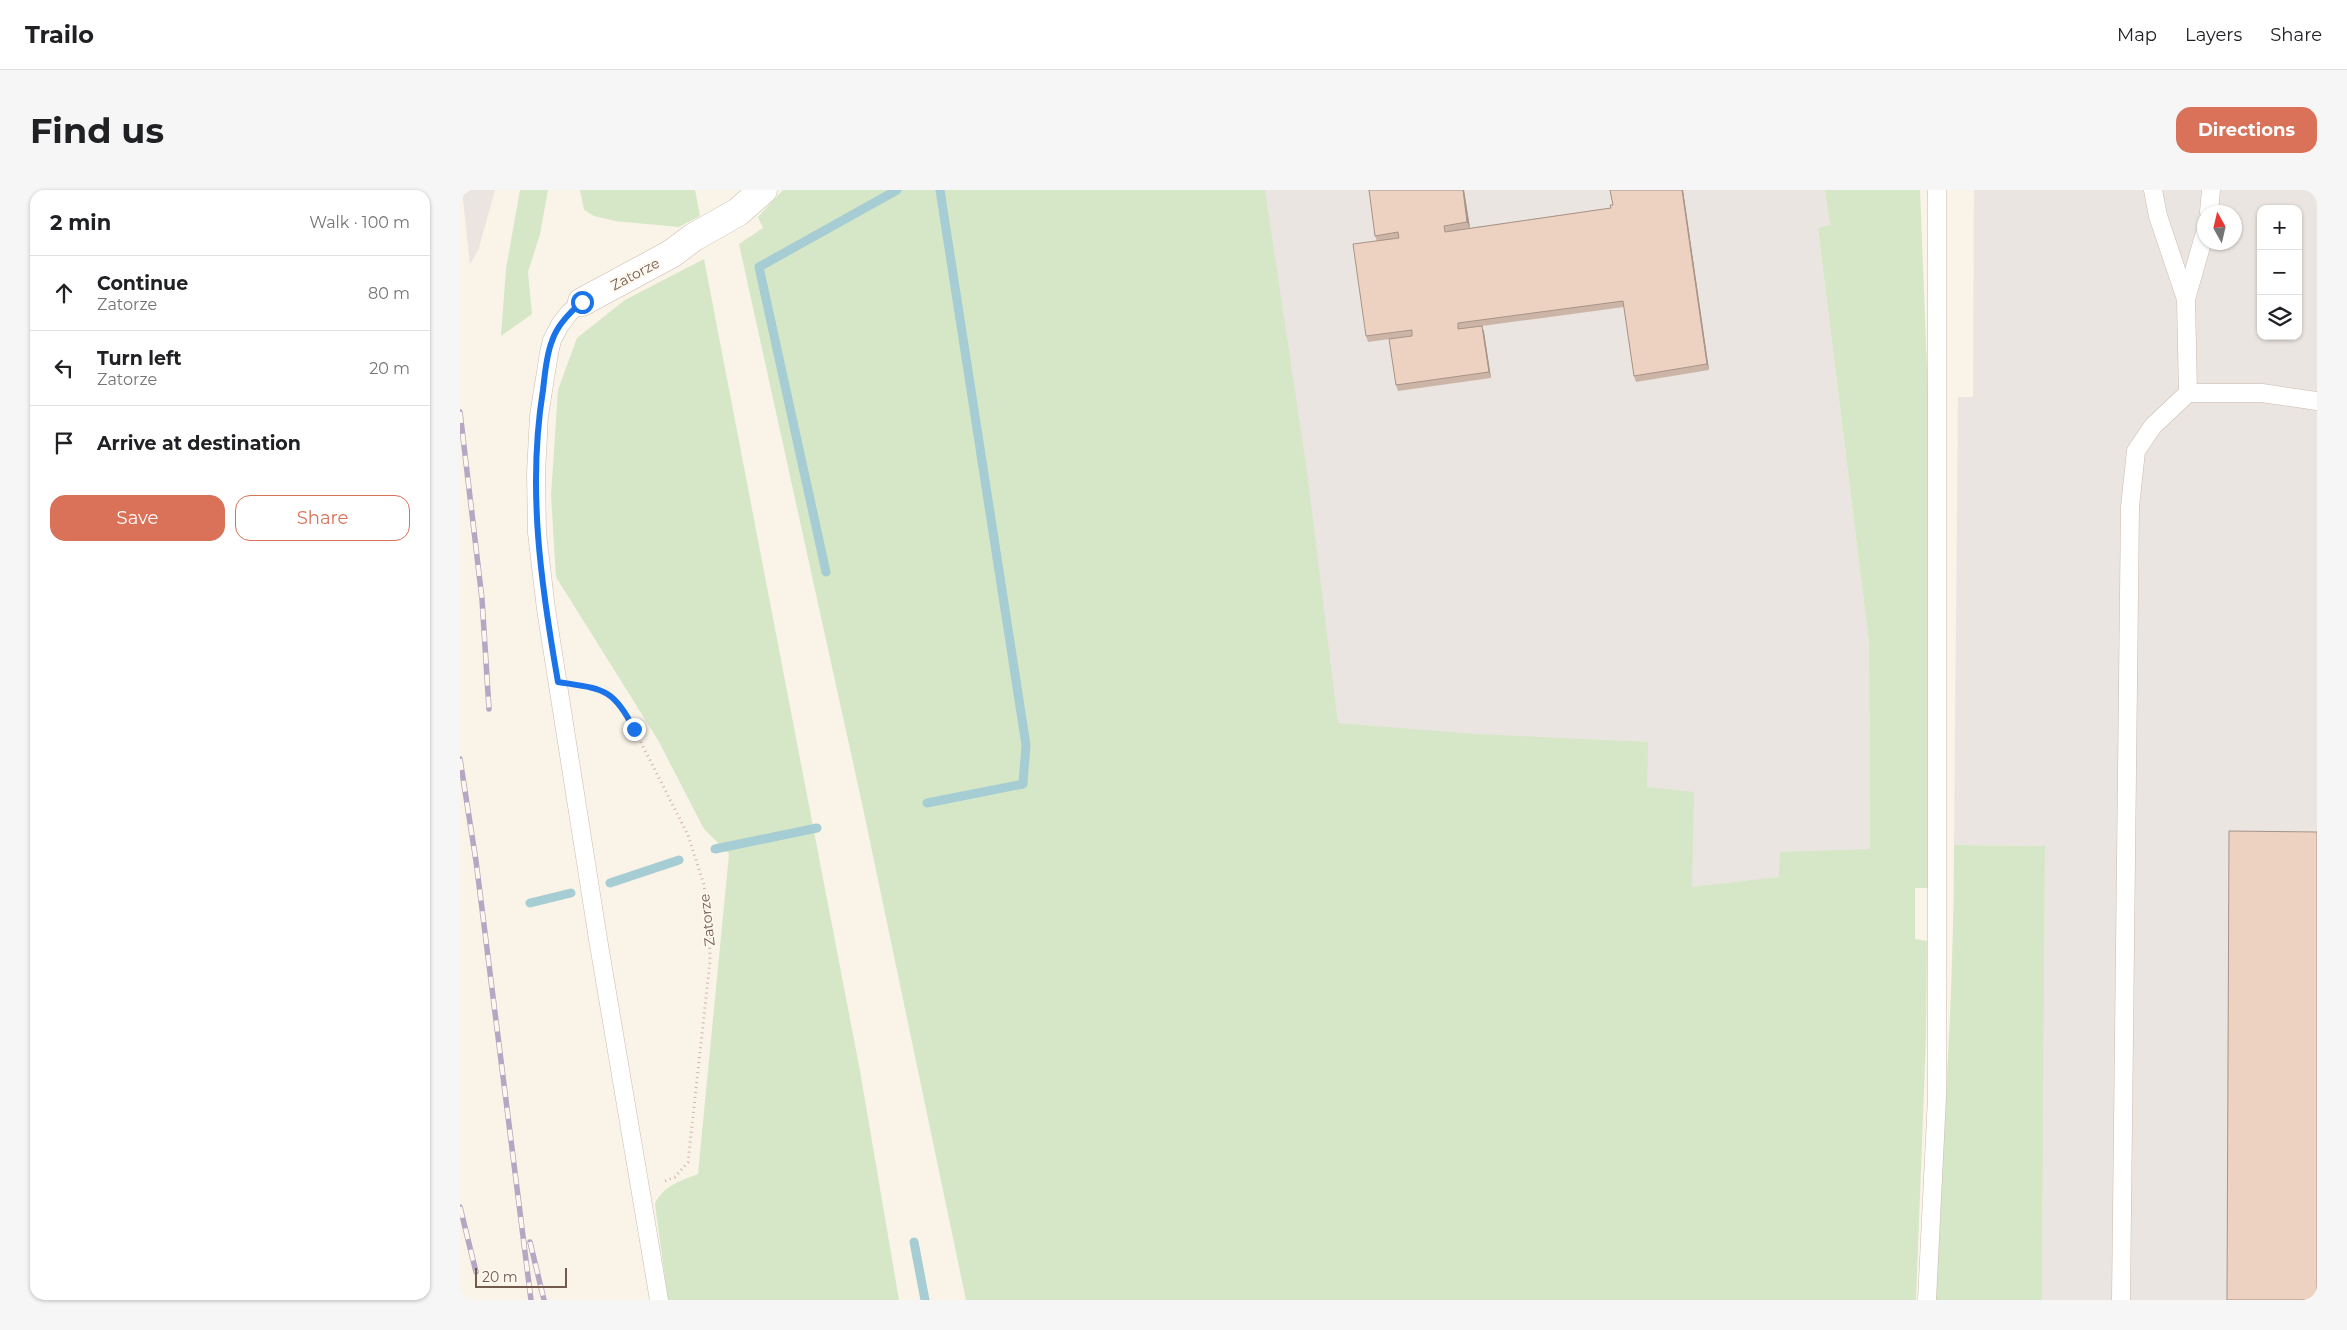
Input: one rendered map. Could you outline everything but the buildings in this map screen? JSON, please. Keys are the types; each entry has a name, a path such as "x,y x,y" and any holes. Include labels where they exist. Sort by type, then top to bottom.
{"street":[{"name":"Zatorze","path":"582,302 671,254 694,237 738,212 763,190"}],"lane":[{"path":"1927,1300 1937,1088 1937,190"},
{"path":"2153,190 2158,216 2186,299"},
{"path":"2210,205 2211,190"},
{"path":"2188,393 2186,299 2200,250"},
{"name":"Zatorze","path":"582,302 569,313 552,340 539,416 536,473 537,533 546,609 659,1300"},
{"path":"2121,1300 2130,507 2136,451 2153,426 2188,393 2262,393 2317,401"}],"path":[{"name":"Zatorze","path":"558,682 595,688 615,698 625,711 688,836 704,885 709,921 710,961 688,1162 674,1177 640,1193"}],"shaded area":[{"path":"462,190 495,190 479,248 470,265"},
{"path":"953,190 1825,190 1830,226 1818,228 1869,643 1870,876 1692,887 1383,899"},
{"path":"1974,190 2317,190 2317,1300 2042,1300 2045,846 1954,845 1958,397 1973,397"}],"green space":[{"path":"520,190 548,190 540,234 528,272 532,314 501,336 506,269"},
{"path":"580,190 695,190 700,216 679,227 615,221 594,216 584,210"},
{"path":"783,190 1265,190 1307,471 1338,723 1475,734 1648,742 1647,787 1694,792 1692,887 1779,877 1780,852 1870,849 1869,643 1818,228 1830,225 1825,190 1920,190 1929,419 1932,829 1928,888 1915,888 1915,939 1927,941 1926,1037 1916,1300 966,1300 863,808 739,244 763,228 758,217"},
{"path":"704,259 860,1071 899,1300 668,1300 655,1204 667,1188 698,1174 729,854 704,829 658,740 556,577 551,495 558,390 577,338 625,300"},
{"path":"1954,845 2045,846 2042,1300 1933,1300 1950,1016"}],"waterway":[{"path":"826,572 759,267 897,190"},
{"path":"927,803 1023,784 1026,745 940,190"},
{"path":"715,849 817,828"},
{"path":"610,883 679,860"},
{"path":"530,903 571,893"},
{"path":"914,1242 925,1300"}],"railway":[{"path":"460,412 482,599 489,709"},
{"path":"460,759 476,861 531,1300"},
{"path":"460,1207 476,1272"},
{"path":"530,1242 544,1300"}],"route":[{"path":"582,302 569,313 552,340 539,416 536,473 537,533 546,609 558,682 595,688 615,698 625,711 634,729"}]}
